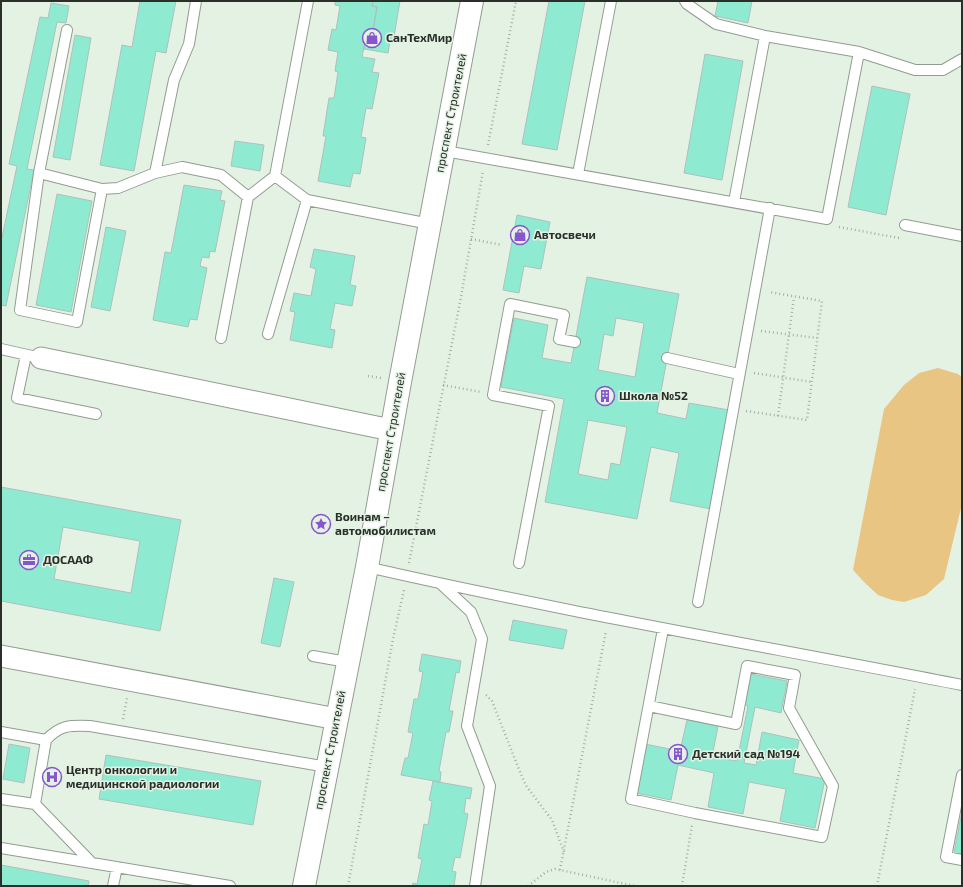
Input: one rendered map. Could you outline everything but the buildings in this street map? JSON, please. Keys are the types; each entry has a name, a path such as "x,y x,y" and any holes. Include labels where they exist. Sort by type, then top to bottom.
{"main road":[{"name":"проспект Строителей","path":"304,886 445,151 472,1"}],"street":[{"path":"33,356 391,430"},
{"path":"1,656 337,719"}],"lane":[{"path":"155,174 174,80 189,44 196,1"},
{"path":"221,338 248,197 275,176 308,1"},
{"path":"578,174 611,1"},
{"path":"685,1 687,4 716,24 765,36 859,52 915,70 942,70 962,59"},
{"path":"67,30 39,173 20,310 77,322 102,189"},
{"path":"734,202 765,36"},
{"path":"445,151 827,219 859,52"},
{"path":"39,173 102,189 118,188 155,174 182,167 221,175 248,197"},
{"path":"275,176 307,200 430,224"},
{"path":"268,334 307,200"},
{"path":"698,602 770,208"},
{"path":"905,225 962,236"},
{"path":"519,563 549,406 493,395 510,304 564,315 560,339 575,342"},
{"path":"1,350 33,356 17,398 96,414"},
{"path":"667,358 739,374"},
{"path":"366,567 441,584 663,629 962,685"},
{"path":"441,584 471,612 482,639 468,726 490,786 475,886"},
{"path":"649,706 736,724 747,666 795,675 789,708 833,786 822,837 695,813 631,799 663,629"},
{"path":"312,656 347,662"},
{"path":"35,804 46,740 62,727 75,725 90,726 327,767"},
{"path":"1,732 46,740"},
{"path":"962,775 946,857 962,860"},
{"path":"1,799 35,804 92,863"},
{"path":"1,848 225,886"},
{"path":"114,886 117,867"}],"path":[{"path":"348,886 393,639 407,576 516,1"},
{"path":"471,239 502,245"},
{"path":"733,409 806,420 822,301 754,290"},
{"path":"778,416 794,297"},
{"path":"760,331 817,338"},
{"path":"754,373 812,382"},
{"path":"368,376 383,379"},
{"path":"443,385 493,395"},
{"path":"560,870 609,618"},
{"path":"877,886 918,676"},
{"path":"475,683 492,701 524,782 552,820 564,852"},
{"path":"682,886 695,813"},
{"path":"528,886 546,872 555,869 635,886"}],"shaded area":[{"path":"938,368 958,374 962,377 962,504 944,579 926,595 904,602 892,600 878,595 853,570 884,409 904,385 919,373"}],"place":[{"name":"СанТехМир","path":"372,38"},
{"name":"Автосвечи","path":"520,235"},
{"name":"Школа №52","path":"605,396"},
{"name":"Воинам – автомобилистам","path":"321,524"},
{"name":"ДОСААФ","path":"29,560"},
{"name":"Детский сад №194","path":"678,754"},
{"name":"Центр онкологии и медицинской радиологии","path":"52,777"}]}
